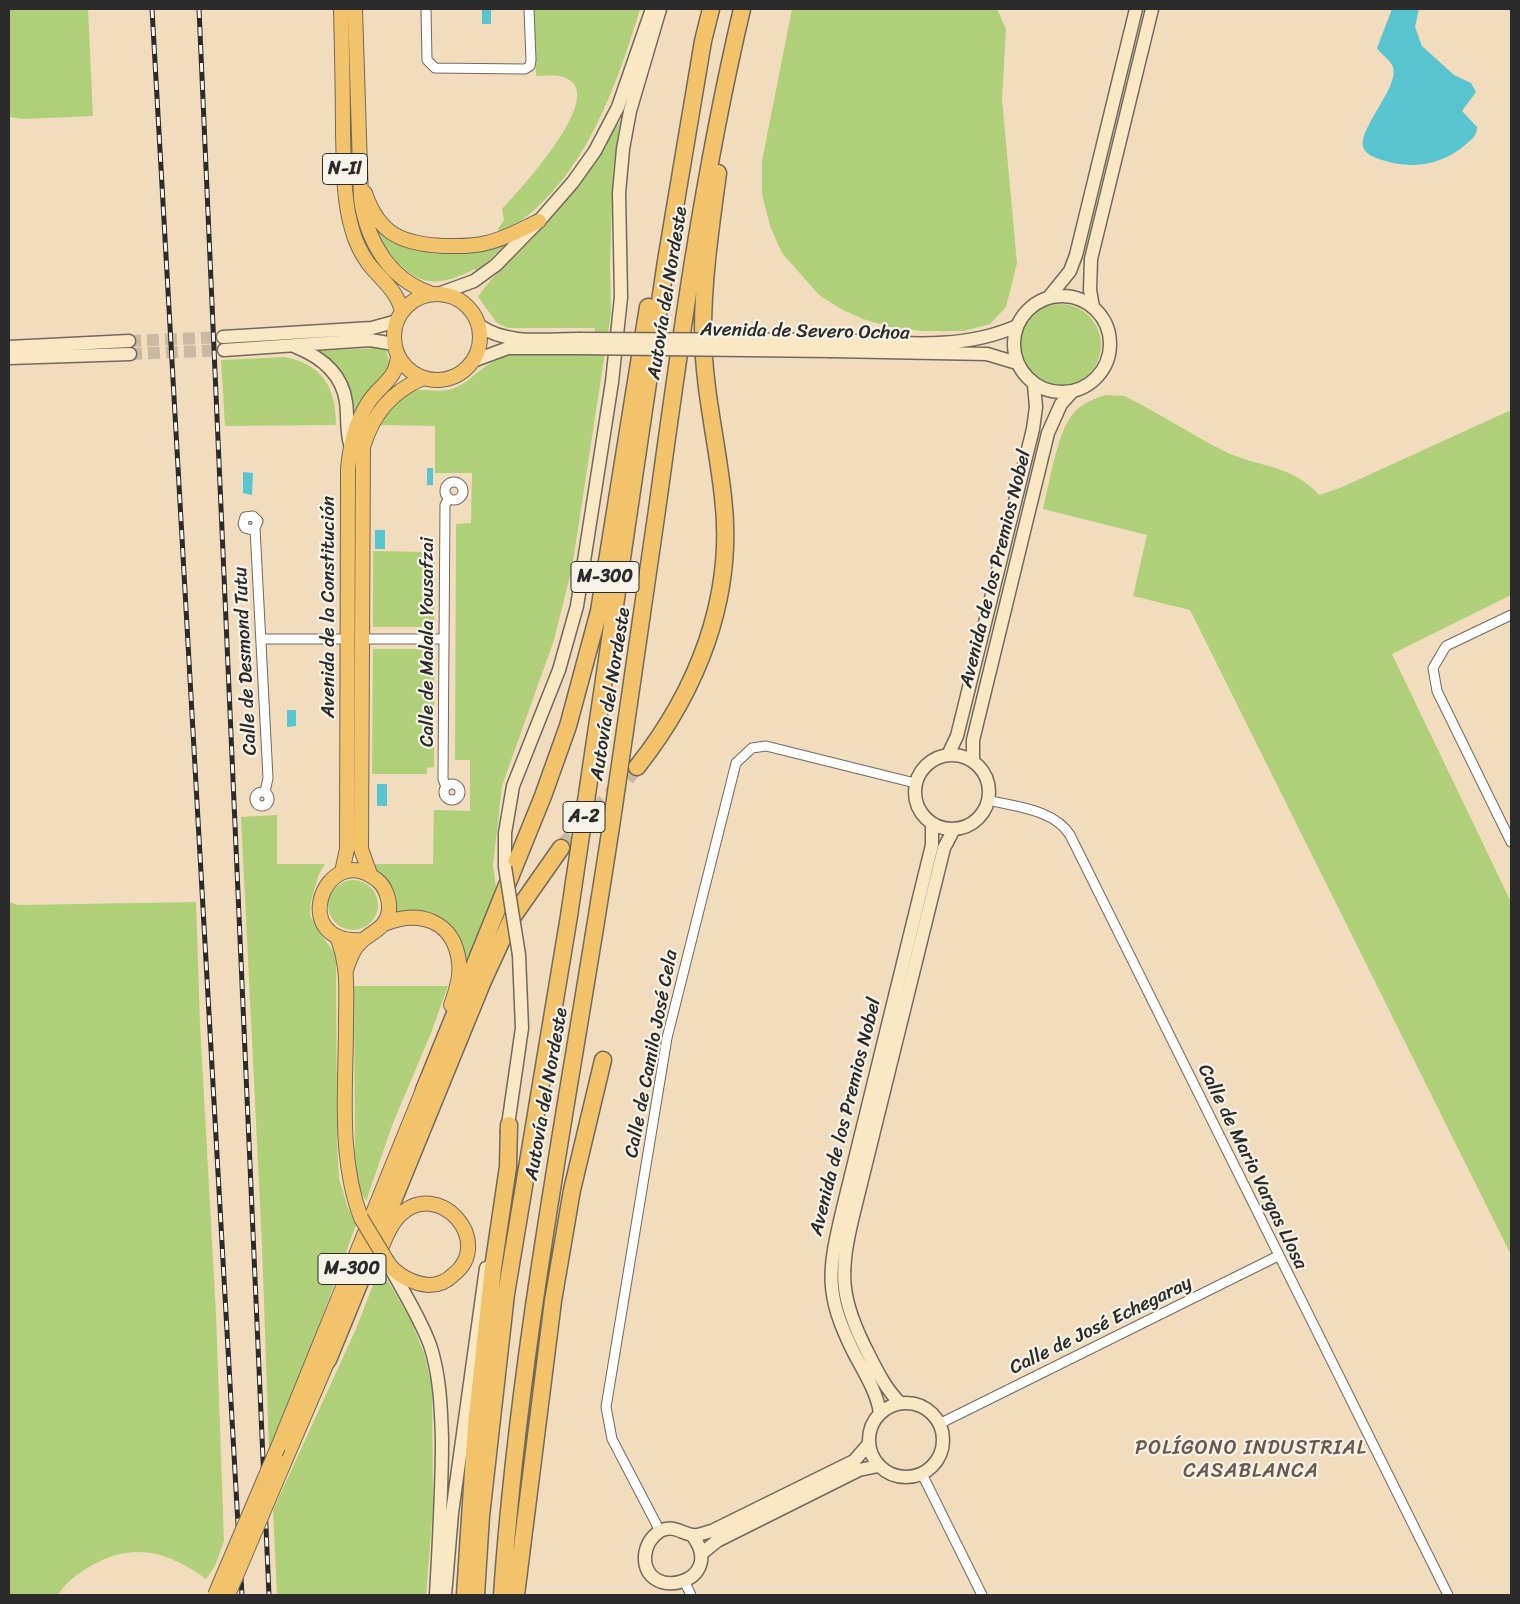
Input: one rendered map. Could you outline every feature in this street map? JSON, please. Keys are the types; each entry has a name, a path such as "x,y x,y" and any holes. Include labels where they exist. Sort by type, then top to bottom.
{"highway":[{"name":"Autovía del Nordeste","path":"476,1595 481,1516 506,1294 570,916 666,261 703,41 711,9"},
{"name":"Autovía del Nordeste","path":"502,1595 507,1518 534,1297 597,921 643,616 691,266 742,9"},
{"name":"M-300","path":"424,1090 543,796 568,726 599,611 676,135 703,41"},
{"path":"637,767 660,738 697,669 712,629 722,588 726,541 723,498 706,383 703,331 706,268 733,47"},
{"name":"M-300","path":"328,1360 483,981 512,918 562,848"},
{"path":"516,1595 554,1292 572,1190 603,1060"},
{"path":"465,1595 476,1425 493,1268 508,1167 508,1125"}],"main road":[{"name":"N-II","path":"341,9 344,151 350,224 356,243 368,262 400,300 396,350"},
{"name":"N-II","path":"355,9 360,176 364,219 380,253 393,270 409,284 436,293 453,296 474,313 480,326"},
{"path":"360,176 366,196 378,220 400,238 413,243 474,246 511,235 539,221"},
{"path":"399,317 418,297 436,293"},
{"path":"396,350 409,371 423,378 440,381 453,378 465,370 473,361 480,347 480,326"},
{"name":"Avenida de la Constitución","path":"370,874 361,849 348,469 350,444 359,419 369,401 394,375 398,366 396,350"},
{"name":"Avenida de la Constitución","path":"342,872 347,849 363,447 376,417 390,398 423,378"},
{"path":"346,970 354,950 363,940 375,934 384,924 389,910 388,896 381,883 370,874 352,870 342,872 331,879 322,890 319,903 320,916 326,928 337,937 350,941 363,940"},
{"path":"384,924 403,917 421,917 440,925 454,942 459,964 457,987 424,1090"},
{"path":"328,1360 388,1232 398,1216 408,1209 420,1205 435,1204 448,1209 464,1227 468,1242 466,1257 459,1271 447,1280 433,1285 419,1284 407,1279 388,1263 361,1218 348,1175 346,1142 346,970 337,937"},
{"name":"M-300","path":"215,1595 278,1447 424,1090"},
{"name":"M-300","path":"228,1595 328,1360"}],"street":[{"path":"426,9 427,60 431,66 436,68 526,69 530,66 529,9"},
{"path":"436,293 474,281 496,264 539,221 595,151 618,107 652,9"},
{"path":"445,1595 453,1503 484,1274 522,1028 519,955 505,867 505,833 513,786 559,670 577,606 612,382 621,297 619,193 623,149 630,111 660,9"},
{"path":"1049,298 1070,271 1076,255 1136,9"},
{"path":"1093,307 1090,290 1091,259 1152,9"},
{"path":"1064,296 1080,299 1093,307 1104,321 1110,338 1109,351 1102,373 1090,383 1072,392 1058,393 1046,391 1034,384 1024,375 1017,363 1013,345 1017,326 1024,313 1036,304 1049,298 1064,296"},
{"path":"396,350 370,340 291,346 224,343 372,328 399,317"},
{"name":"Avenida de Severo Ochoa","path":"480,326 491,334 508,338 579,343 832,346 964,343 988,338 1017,326"},
{"path":"9,347 129,340"},
{"name":"Avenida de Severo Ochoa","path":"473,361 508,348 579,343"},
{"path":"291,346 326,363 338,379 346,400 347,434 350,444"},
{"name":"Avenida de Severo Ochoa","path":"832,346 987,354 1017,363"},
{"path":"9,358 130,354"},
{"name":"Avenida de los Premios Nobel","path":"948,754 957,736 1024,466 1036,407 1034,384"},
{"name":"Avenida de los Premios Nobel","path":"973,761 973,740 1048,433 1061,404 1072,392"},
{"name":"Calle de Malala Yousafzai","path":"446,786 443,779 445,505 449,498"},
{"name":"Calle de Desmond Tutu","path":"255,528 268,778 265,792"},
{"path":"1511,615 1446,646 1433,668 1437,691 1511,842"},
{"path":"262,639 444,639"},
{"name":"Calle de Camilo José Cela","path":"660,1532 612,1438 606,1407 668,1038 733,771 743,755 752,748 766,746 916,783"},
{"path":"948,754 961,755 973,761 986,778 989,789 984,811 976,820 966,826 954,829 932,824 923,816 917,806 915,794 916,783 927,764 948,754"},
{"name":"Calle de Mario Vargas Llosa","path":"988,800 1048,816 1064,826 1448,1595"},
{"name":"Avenida de los Premios Nobel","path":"880,1413 876,1395 837,1314 831,1286 832,1265 843,1208 932,845 932,824"},
{"name":"Avenida de los Premios Nobel","path":"900,1403 887,1390 848,1311 843,1267 854,1212 941,857 954,829"},
{"name":"Calle de José Echegaray","path":"939,1424 1278,1256"},
{"path":"388,1263 417,1315 430,1346 437,1375 441,1405 442,1453 436,1595"},
{"path":"900,1403 922,1407 932,1414 943,1434 943,1447 932,1467 922,1474 900,1478 888,1474 878,1466 868,1445 870,1430 880,1413 900,1403"},
{"path":"692,1536 712,1531 854,1461 868,1445"},
{"path":"701,1554 717,1541 859,1470 878,1466"},
{"path":"922,1474 982,1595"},
{"path":"678,1529 692,1536 698,1543 701,1554 698,1570 684,1583 673,1585 663,1583 648,1571 645,1562 646,1549 650,1540 660,1532 678,1529"},
{"path":"684,1583 691,1595"}],"green space":[{"path":"9,9 88,9 93,116 23,119 9,117"},
{"path":"534,9 640,9 619,73 606,105 591,136 573,166 552,192 528,215 500,234 498,229 504,220 502,209 538,168 565,129 574,110 577,95 573,83 565,78 536,76"},
{"path":"792,9 997,9 1006,29 1002,99 1017,263 1006,307 990,324 964,331 921,331 890,327 863,319 841,309 819,295 782,253 770,226 762,194 762,161"},
{"path":"620,121 613,171 610,265 611,313 572,568 554,640 502,786 493,866 496,888 466,966 459,940 444,921 434,915 423,912 410,911 395,914 392,887 372,864 433,864 434,810 470,811 470,760 455,760 456,524 471,523 472,473 435,473 435,426 378,425 401,397 414,391 452,389 466,382 490,363 504,357 536,353 593,354 595,328 508,328 497,323 478,297 497,273 526,245 557,210 590,167"},
{"path":"375,225 385,236 397,243 422,249 496,243 506,244 477,272 475,269 450,279 430,281 420,279 401,266 380,241"},
{"path":"1060,304 1076,307 1089,316 1098,329 1101,345 1098,361 1089,374 1076,383 1060,386 1044,383 1031,374 1022,361 1019,345 1022,329 1031,316 1044,307"},
{"path":"376,348 386,350 391,369 360,403 352,418 317,351"},
{"path":"285,357 309,366 325,380 333,400 336,425 225,426 221,360"},
{"path":"1106,395 1124,396 1224,451 1298,477 1319,495 1340,488 1511,410 1511,595 1392,654 1511,902 1511,1255 1190,610 1133,596 1147,535 1043,509 1057,448 1065,426 1081,406"},
{"path":"373,551 428,552 428,559 435,559 434,627 373,627"},
{"path":"373,649 434,649 434,767 427,768 427,774 372,774"},
{"path":"277,815 277,864 325,864 319,874 311,901 310,915 317,929 336,955 337,1141 339,1178 348,1208 356,1225 303,1369 269,1451 262,1245 241,817"},
{"path":"348,880 358,880 371,887 378,900 378,910 371,923 358,930 348,930 339,926 332,919 328,910 328,900 332,891 339,884"},
{"path":"9,902 18,905 196,902 200,1024 216,1314 224,1541 215,1566 206,1579 192,1569 164,1556 135,1552 120,1554 89,1567 72,1579 58,1595 9,1595"},
{"path":"354,986 448,986 431,1033 393,1123 366,1201 359,1189 355,1160"},
{"path":"380,1267 411,1321 424,1353 432,1386 433,1508 426,1595 277,1595 273,1510 356,1329"}],"water":[{"path":"482,9 491,9 491,24 482,24"},
{"path":"1392,9 1419,9 1415,27 1422,46 1454,75 1471,83 1476,92 1462,111 1477,127 1475,135 1456,152 1435,162 1413,165 1390,162 1371,156 1364,149 1363,141 1366,131 1386,95 1394,74 1389,60 1377,48"},
{"path":"427,468 433,468 433,485 427,485"},
{"path":"243,472 253,473 252,495 243,493"},
{"path":"375,530 385,530 385,549 375,549"},
{"path":"287,710 296,710 296,726 287,727"},
{"path":"377,784 387,784 387,806 377,806"}],"tunnel":[{"path":"129,341 223,337"},
{"path":"130,354 224,350"},
{"path":"561,848 637,767"}],"railway":[{"path":"152,9 242,1595"},
{"path":"199,9 269,1595"}],"district":[{"name":"POLÍGONO INDUSTRIAL CASABLANCA","path":"1251,1460"}]}
